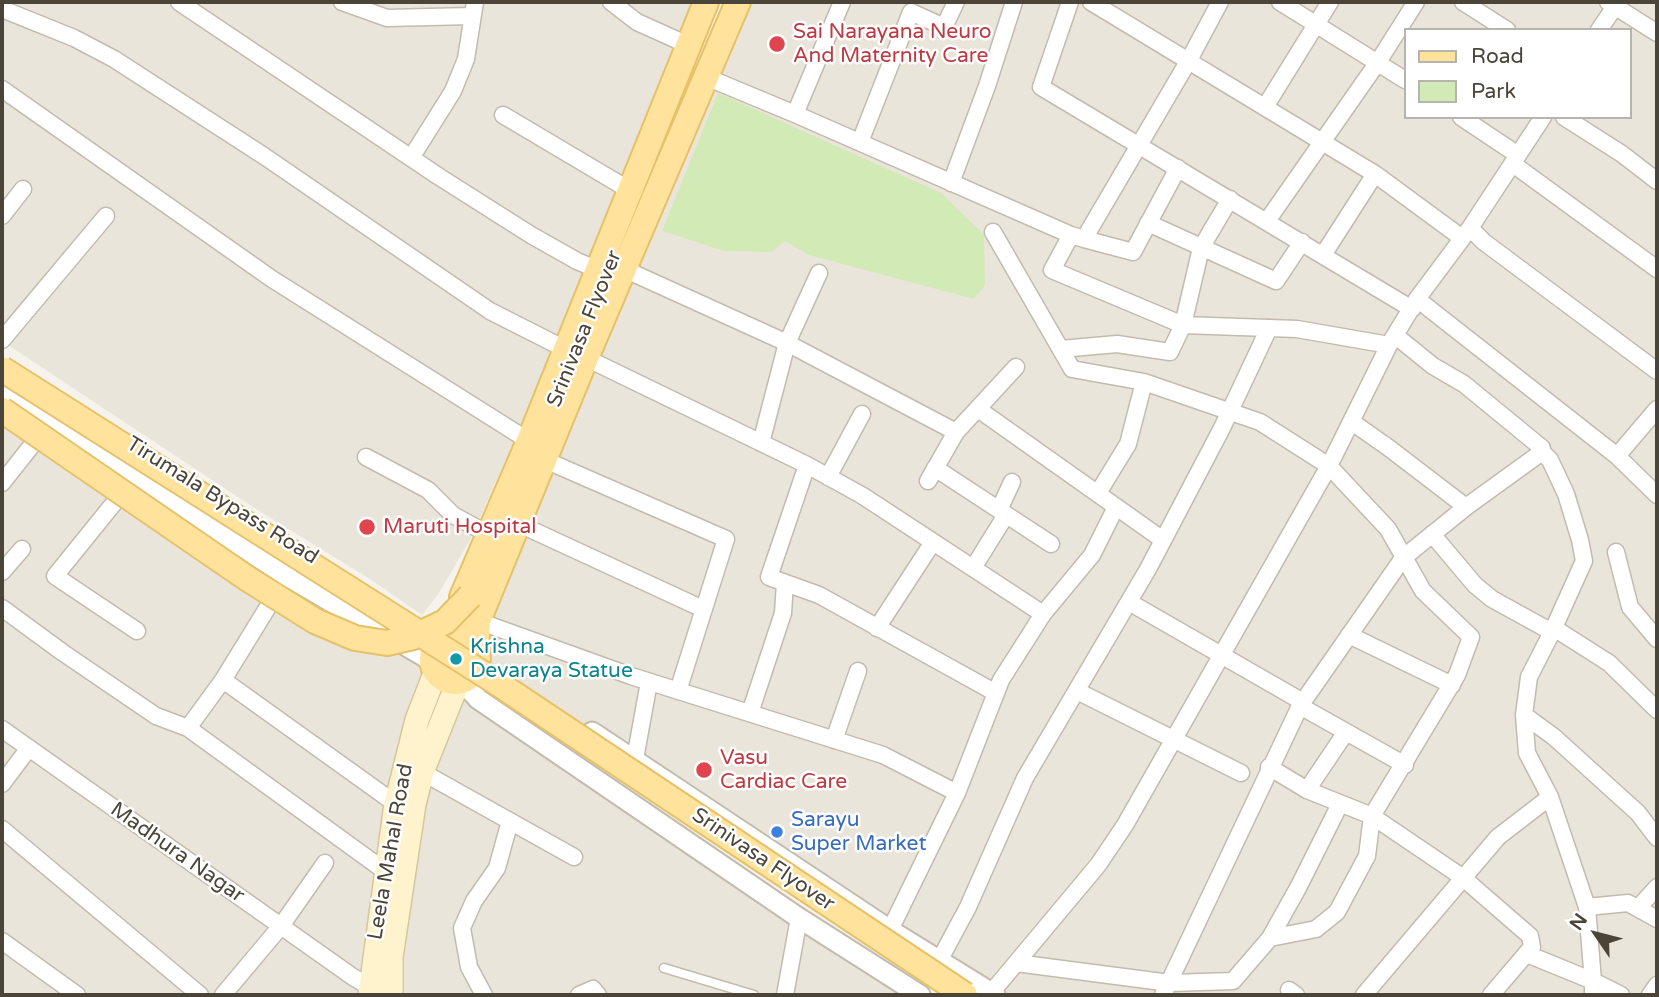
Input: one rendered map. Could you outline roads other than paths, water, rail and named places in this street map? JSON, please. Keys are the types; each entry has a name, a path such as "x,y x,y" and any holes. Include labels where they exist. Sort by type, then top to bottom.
{"main road":[{"path":"468,641 545,460 597,270 706,2"},
{"name":"Srinivasa Flyover","path":"2,410 248,579 315,621 355,638 387,643 413,637 445,622 470,596 496,547 723,2"},
{"path":"468,641 434,651 447,674 473,674 468,641 461,597 528,441 624,269 738,2"},
{"name":"Srinivasa Flyover","path":"2,369 609,755 742,848 965,995"},
{"name":"Srinivasa Flyover","path":"2,382 296,574 486,691 939,995"},
{"name":"Leela Mahal Road","path":"375,988 391,957 414,804 447,674"},
{"name":"Leela Mahal Road","path":"375,988 385,871 396,804 417,720 447,674"}],"street":[{"path":"179,2 195,10 411,158 531,235 597,270"},
{"path":"342,2 387,18 473,9 466,59 453,91 411,158"},
{"path":"611,2 637,22 688,45"},
{"path":"795,114 842,2"},
{"path":"860,142 911,12 944,27 956,2"},
{"path":"951,183 988,86 1014,2"},
{"path":"1070,2 1041,87 1323,255 1414,304 1617,456 1657,495"},
{"path":"1091,2 1484,242 1657,371"},
{"path":"1220,2 1138,145 1078,237 1052,270 1183,325 1297,329 1393,341 1464,384 1542,448 1566,494 1584,561 1529,677 1524,715 1527,753 1550,797 1587,907 1593,988"},
{"path":"1280,2 1404,79"},
{"path":"1265,107 1329,2"},
{"path":"1266,221 1378,62 1416,2"},
{"path":"1463,2 1504,28"},
{"path":"1600,28 1614,3 1657,33"},
{"path":"2,9 74,38 114,59 264,156 491,311 863,496 1043,614"},
{"path":"705,77 1078,237 1133,252 1178,168"},
{"path":"2,89 272,279 528,441"},
{"path":"503,115 631,191"},
{"path":"1464,119 1657,269"},
{"path":"993,994 1097,866 1125,825 1329,466 1414,304 1466,233 1542,119"},
{"path":"1567,119 1622,154 1657,181"},
{"path":"1323,255 1376,174"},
{"path":"2,216 23,189"},
{"path":"1060,349 1117,344 1170,352 1183,325 1201,248 1230,199"},
{"path":"2,340 106,216"},
{"path":"1148,223 1276,281 1302,242"},
{"path":"993,232 1072,369 1144,382 1260,422 1329,466 1388,529 1423,591 1471,637 1451,685 1372,816 1367,856 1336,912 1316,929 1270,938"},
{"path":"624,269 786,343 956,432"},
{"path":"761,443 786,343 819,273"},
{"path":"939,961 968,907 1026,778 1164,540 1230,412 1269,328"},
{"name":"Tirumala Bypass Road","path":"2,361 273,535 468,641 635,759 890,930 993,994"},
{"path":"1016,367 956,432 932,474 1003,512 1051,544"},
{"path":"1098,493 1128,444 1144,382"},
{"name":"Tirumala Bypass Road","path":"2,391 286,576 447,674 478,699 799,918 919,995"},
{"path":"978,408 1164,540"},
{"path":"1617,456 1657,410"},
{"path":"828,477 862,414"},
{"path":"2,483 50,422"},
{"path":"1352,422 1466,507"},
{"path":"1167,989 1269,767 1301,704 1349,635 1403,558 1466,507 1542,452"},
{"path":"366,457 417,483 453,515 488,534"},
{"path":"545,460 726,539 678,691"},
{"path":"807,466 769,577 819,596 996,693"},
{"path":"135,476 55,576 136,631"},
{"path":"973,568 1003,512 1012,482"},
{"path":"890,930 957,793 1001,680 1043,614 1092,555 1116,506"},
{"path":"519,524 703,609"},
{"path":"1432,534 1475,585 1492,599 1609,663 1657,710"},
{"path":"877,628 933,542"},
{"path":"2,572 22,549"},
{"path":"1616,552 1630,607 1657,639"},
{"path":"188,728 223,680 286,576"},
{"path":"750,713 783,613 785,583"},
{"path":"1129,602 1405,765"},
{"path":"2,608 156,716 188,728 385,871"},
{"path":"1349,635 1451,685"},
{"path":"468,641 649,682 750,713 883,755 957,793"},
{"path":"834,740 858,671"},
{"path":"223,680 396,804"},
{"path":"635,759 649,682"},
{"path":"1077,691 1241,773"},
{"path":"1524,715 1554,737 1629,805 1657,838"},
{"name":"Madhura Nagar","path":"2,729 281,926 375,988"},
{"path":"1307,790 1346,732"},
{"path":"2,784 29,748"},
{"path":"1269,767 1307,790 1372,816 1462,877 1530,936 1532,947 1491,995"},
{"path":"422,772 574,857"},
{"path":"1364,995 1498,837 1550,797"},
{"path":"1016,963 1167,989 1233,981 1270,938 1340,804"},
{"path":"484,995 469,967 462,928 474,901 497,868 510,821"},
{"path":"2,829 200,995"},
{"path":"223,995 281,926 325,863"},
{"path":"1637,908 1657,887"},
{"path":"1587,907 1628,903 1657,919"},
{"path":"785,995 799,918"},
{"path":"2,941 77,995"},
{"path":"1527,954 1593,988 1621,995"},
{"path":"1650,995 1657,985"},
{"path":"579,995 593,989 598,995"}],"lane":[{"path":"664,968 754,995"}],"place":[{"name":"Sai Narayana Neuro And Maternity Care","path":"777,44"},
{"name":"Maruti Hospital","path":"367,527"},
{"name":"Krishna Devaraya Statue","path":"456,659"},
{"name":"Vasu Cardiac Care","path":"704,770"},
{"name":"Sarayu Super Market","path":"777,832"}]}
